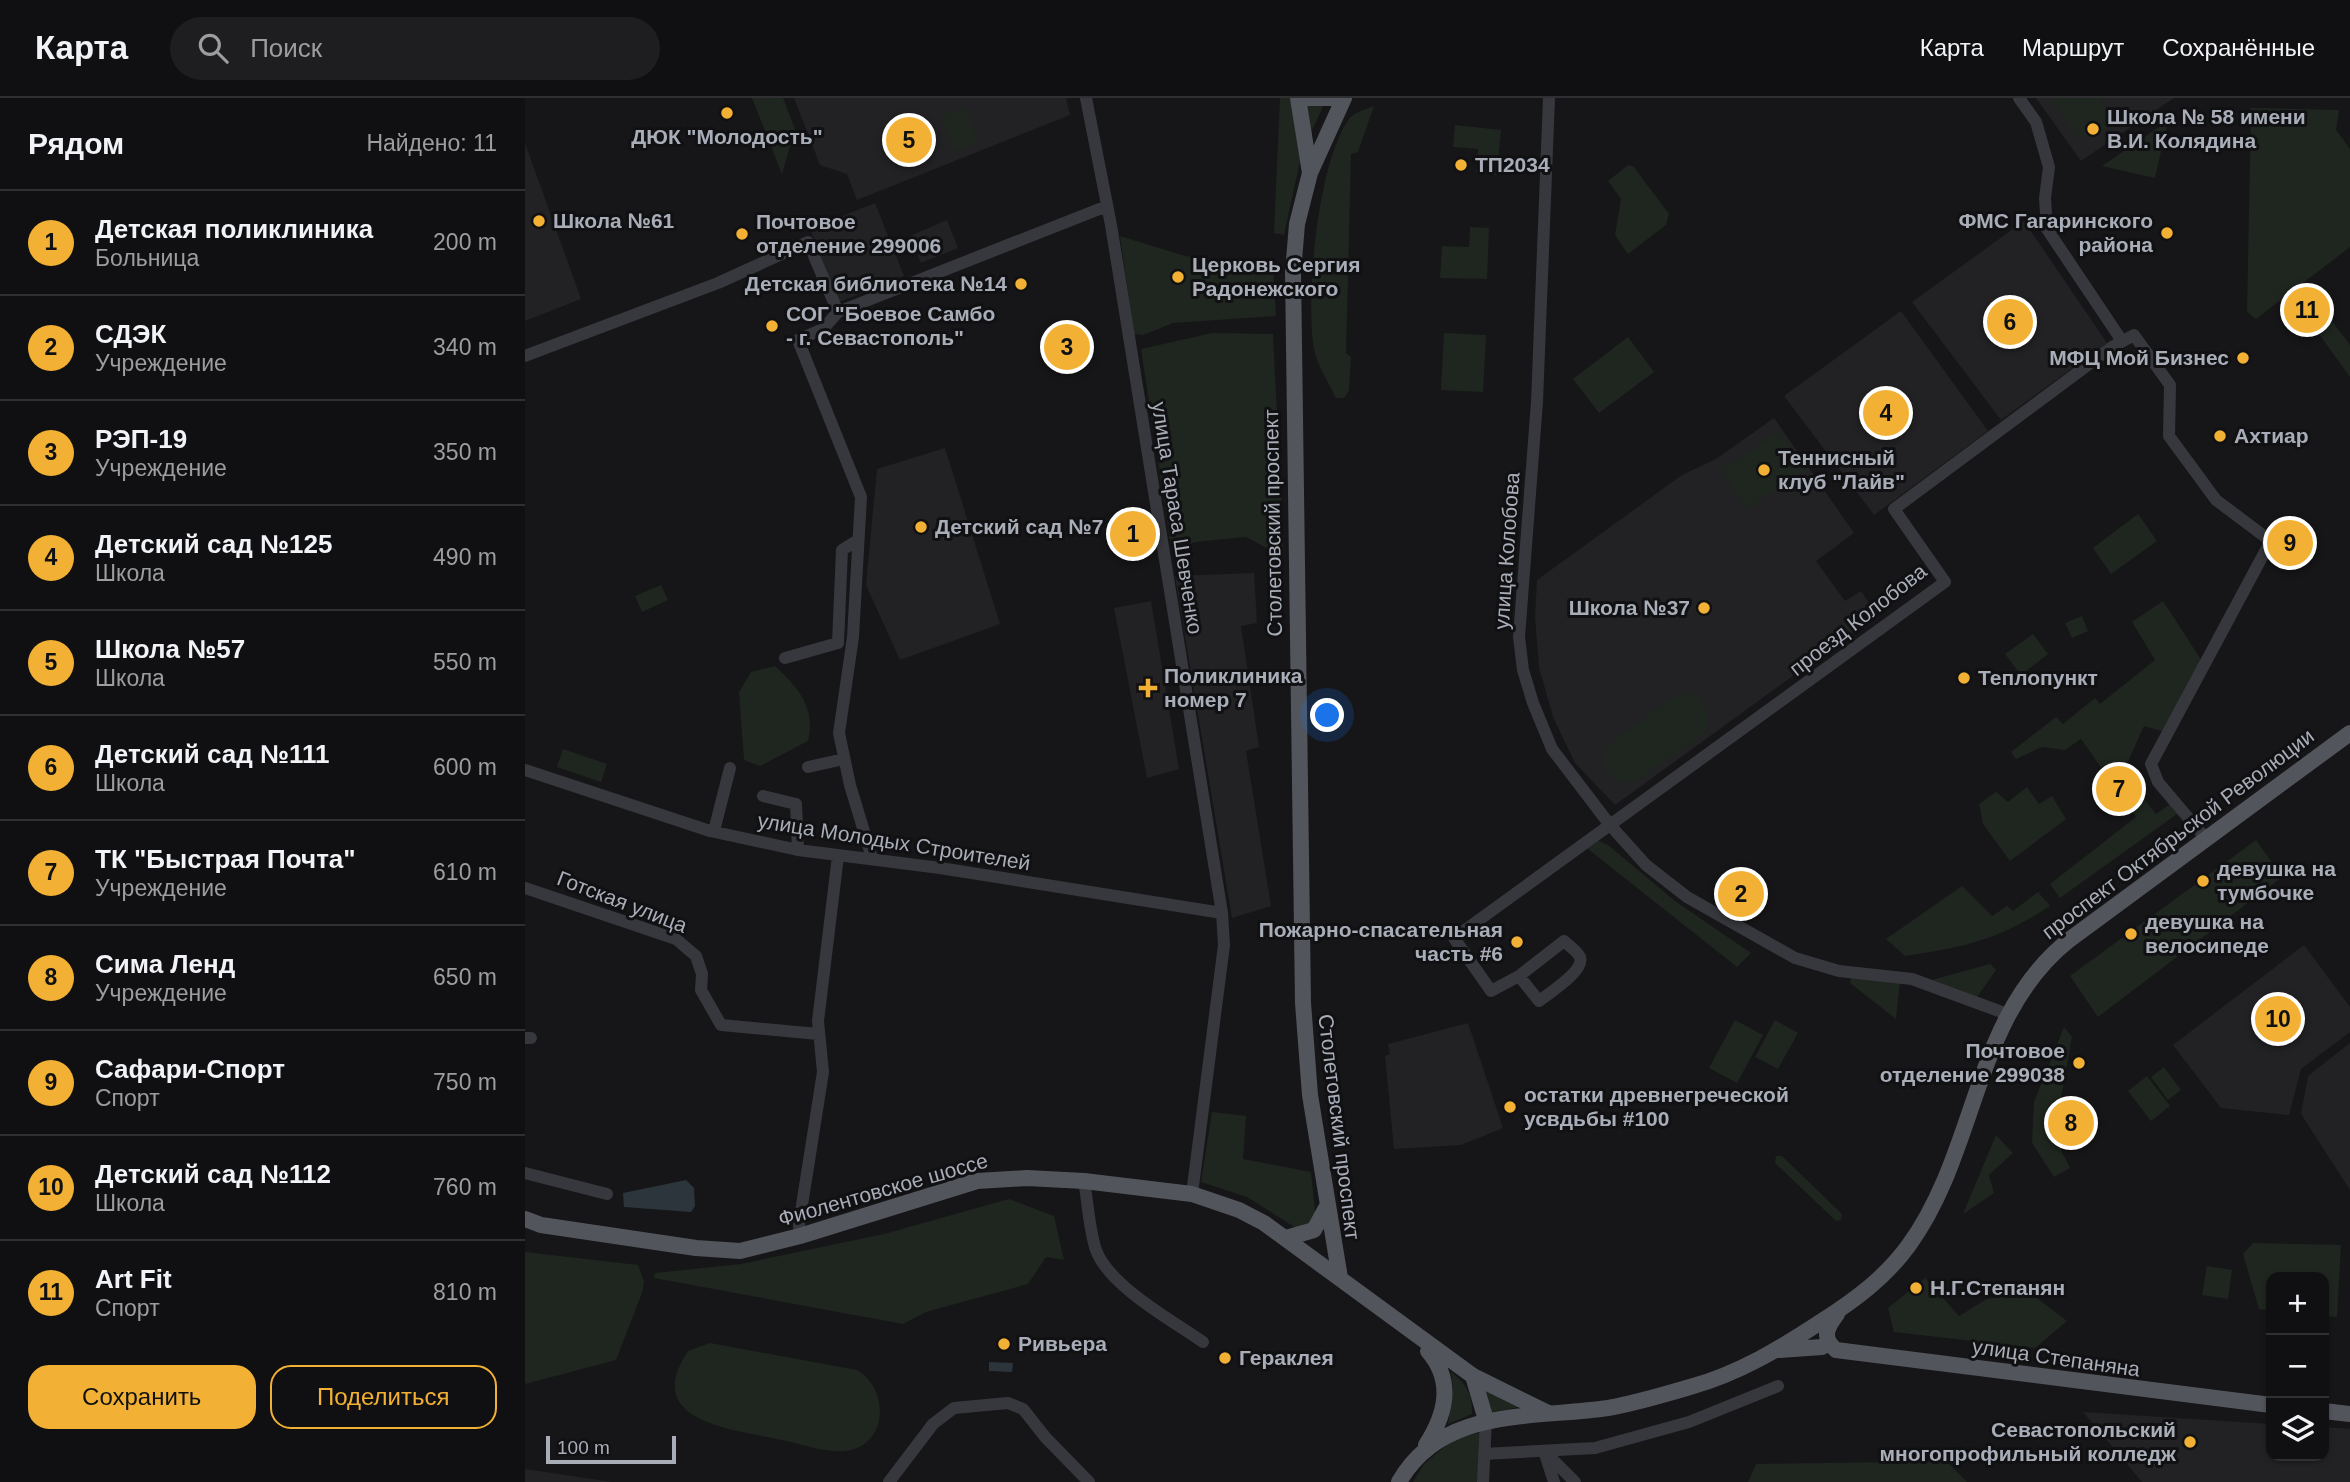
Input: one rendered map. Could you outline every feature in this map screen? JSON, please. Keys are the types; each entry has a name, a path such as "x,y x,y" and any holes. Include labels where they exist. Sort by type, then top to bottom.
{"main road":[{"path":"1310,173 1299,98 1334,98"},
{"name":"Столетовский проспект","path":"1340,1278 1326,1208 1310,1096 1303,1003 1295,595 1293,272 1297,224 1310,173 1344,98"},
{"name":"проспект Октябрьской Революции","path":"1399,1482 1421,1454 1456,1430 1486,1420 1608,1408 1693,1387 1722,1377 1776,1350 1862,1294 1897,1260 1927,1216 2007,1014 2027,981 2047,958 2350,733"},
{"name":"Фиолентовское шоссе","path":"525,1219 533,1225 696,1248 740,1251 800,1236 977,1181 1027,1178 1084,1181 1192,1195 1238,1210 1286,1238 1340,1278"},
{"path":"1286,1238 1314,1230 1326,1208"},
{"path":"1318,1260 1326,1208"},
{"path":"1340,1278 1415,1336 1473,1376 1550,1414"},
{"path":"1804,1333 1809,1341 1829,1348 1826,1335 1828,1327 1841,1309"},
{"path":"1415,1336 1437,1361 1445,1389 1439,1425 1421,1454"},
{"name":"улица Степаняна","path":"1776,1350 1829,1348 2266,1404"},
{"path":"1404,1482 1435,1449 1486,1420 1473,1376"},
{"path":"2329,1412 2350,1414"}],"street":[{"name":"улица Колобова","path":"1549,98 1537,402 1519,637 1523,670 1552,749 1610,825 1646,865 1688,897 1794,958 1839,971 1912,979 2007,1014"},
{"path":"2019,98 2036,122 2049,167 2045,198 2047,229 2123,341"},
{"name":"улица Тараса Шевченко","path":"1088,101 1222,913 1224,945 1192,1195"},
{"path":"872,858 839,733 853,636 861,497 798,340 823,328 838,312 1107,206"},
{"path":"525,356 718,283 808,242 838,312"},
{"name":"проезд Колобова","path":"1610,825 1945,582 1894,509 2123,341"},
{"name":"проспект Октябрьской Революции","path":"2123,341 2170,386 2169,436 2216,500 2268,539 2268,546 2151,764 2158,782 2207,839"},
{"path":"785,658 838,643 842,550 858,540"},
{"path":"808,767 844,759"},
{"path":"714,831 730,768"},
{"name":"улица Молодых Строителей","path":"525,771 714,831 798,850 872,858 1222,913"},
{"path":"763,796 796,804 798,850"},
{"path":"1519,976 1539,1001 1577,971 1581,962 1579,954 1564,941 1519,976 1491,991 1454,938 1610,825"},
{"path":"800,1236 799,1224 823,1072 818,1034 838,856"},
{"name":"Готская улица","path":"525,888 676,939 690,948 702,974 701,990 710,1011 721,1025 818,1034"},
{"path":"525,1173 607,1194"},
{"path":"1084,1181 1097,1252 1109,1269 1146,1301 1203,1342"},
{"path":"1484,1454 1595,1448 1689,1422 1778,1386"},
{"path":"890,1482 933,1424 954,1408 1008,1403 1023,1409 1046,1438 1089,1482"},
{"path":"1483,1482 1486,1420"},
{"path":"1544,1451 1554,1482"},
{"path":"1544,1451 1575,1482"}],"shaded area":[{"path":"752,98 783,98 795,129 782,174"},
{"path":"794,98 1066,98 1070,115 857,200 847,174 820,165"},
{"path":"1280,98 1327,98 1302,152 1284,235 1274,233"},
{"name":"Школа № 58 имени В.И. Колядина","path":"2036,98 2174,98 2081,161"},
{"path":"2050,98 2099,98 2109,112 2108,126 2095,138 2076,135"},
{"path":"1374,106 1358,152 1351,154 1346,353 1351,357 1349,391 1344,398 1336,398 1320,368 1314,349 1311,298 1316,232 1328,168 1337,142 1352,116"},
{"path":"964,107 978,142 954,152 940,116"},
{"path":"2251,108 2339,110 2336,130 2350,149 2350,247 2256,319 2247,312"},
{"path":"2168,121 2155,178 2102,166"},
{"path":"1455,125 1501,130 1497,175 1476,173 1478,149 1453,147"},
{"name":"Школа №61","path":"525,143 581,299 525,321"},
{"path":"1628,165 1633,166 1669,214 1666,225 1628,254 1615,235 1621,199 1608,181"},
{"path":"875,203 904,276 839,302 810,229"},
{"path":"947,220 958,248 921,263 910,236"},
{"path":"2024,221 2107,343 2001,420 1912,302"},
{"path":"1470,227 1489,228 1487,279 1440,278 1442,246 1469,247"},
{"path":"1120,236 1185,256 1273,266 1276,316 1173,323 1143,335 1134,334"},
{"path":"1901,311 1988,431 1874,515 1784,396"},
{"path":"2328,316 2350,345 2350,377 2314,327"},
{"path":"1212,333 1273,334 1284,557 1246,537 1195,542 1172,552 1141,349"},
{"path":"1444,333 1486,335 1483,392 1441,390"},
{"path":"1628,337 1654,372 1599,413 1573,379"},
{"name":"Школа №37","path":"1774,418 1854,533 1816,561 1845,601 1861,591 1877,615 1615,805 1575,763 1553,717 1539,667 1535,617 1537,580 1682,475 1716,459"},
{"name":"Теннисный клуб \"Лайв\"","path":"1779,431 1806,470 1747,509 1721,470"},
{"name":"Детский сад №7","path":"945,448 1000,624 900,660 866,585 877,469"},
{"path":"2138,514 2157,541 2111,574 2093,548"},
{"path":"1254,573 1257,623 1241,626 1259,747 1246,751 1271,906 1232,918 1175,576"},
{"path":"661,585 668,600 642,612 635,596"},
{"name":"Поликлиника номер 7","path":"1151,601 1179,769 1147,778 1114,608"},
{"path":"2163,601 2202,661 2165,732 2144,726 2125,768 2132,784 2156,814 2170,804 2177,814 2060,898 2050,884 2136,817 2081,739 2065,750 2042,747 2016,759 2011,752 2056,717 2063,724 2095,698 2100,704 2155,660 2132,622"},
{"path":"2082,616 2088,631 2072,638 2065,623"},
{"path":"2033,634 2048,654 2021,675 2005,654"},
{"path":"775,666 804,699 810,718 810,729 808,741 760,766 744,760 739,692 751,672"},
{"path":"1684,693 1698,697 1706,707 1708,719 1705,733 1636,781 1625,783 1613,779 1604,762 1604,754 1609,744 1670,698"},
{"path":"563,749 607,764 601,782 557,767"},
{"path":"2027,787 2039,804 2052,796 2066,819 2010,861 1983,824 1979,804 1996,792 2008,802"},
{"path":"1597,840 1608,845 1675,901 1751,953 1737,967 1588,849"},
{"path":"2256,840 2282,877 2098,1017 2070,976"},
{"path":"1962,886 1992,916 2007,906 2013,911 2038,892 2050,906 2014,927 1981,940 1946,949 1905,956 1886,939"},
{"path":"2304,945 2350,1007 2350,1032 2301,1069 2289,1115 2221,1108 2173,1045"},
{"path":"1990,964 1996,970 1977,997 1932,980"},
{"path":"1851,976 1900,982 1896,1019 1850,983"},
{"path":"1735,1020 1763,1035 1737,1083 1709,1068"},
{"path":"1775,1020 1798,1033 1778,1069 1755,1057"},
{"path":"1468,1023 1503,1128 1461,1145 1394,1149 1385,1056 1390,1054 1388,1044"},
{"path":"2064,1027 2072,1037 2054,1137 2070,1168 2054,1177 2032,1143 2034,1102"},
{"path":"2350,1043 2350,1190 2301,1114 2308,1076"},
{"path":"2164,1067 2181,1090 2168,1100 2151,1077"},
{"path":"2147,1076 2170,1106 2151,1121 2128,1091"},
{"path":"1212,1112 1246,1116 1243,1159 1311,1172 1316,1220 1299,1230 1247,1197 1201,1182"},
{"path":"1996,1135 2013,1153 1989,1175 1994,1193 1963,1214"},
{"path":"1776,1156 1782,1156 1842,1214 1841,1220 1836,1221 1775,1163"},
{"path":"686,1180 694,1188 695,1206 691,1212 624,1207 623,1193"},
{"path":"1009,1199 1054,1216 1064,1260 1046,1257 1028,1284 926,1312 903,1324 654,1278 655,1273 741,1264 884,1234"},
{"path":"2253,1243 2341,1245 2337,1317 2329,1316 2329,1272 2266,1272 2266,1310 2259,1309 2243,1254"},
{"path":"525,1252 638,1265 644,1282 642,1293 616,1360 525,1384"},
{"path":"2207,1266 2232,1270 2228,1299 2202,1295"},
{"path":"1925,1278 1959,1316 1987,1299 2029,1292 2067,1321 2035,1348 1894,1332 1888,1308"},
{"path":"710,1343 857,1370 867,1378 879,1400 878,1425 873,1436 851,1450 833,1451 737,1431 697,1418 683,1407 675,1393 676,1374 688,1351"},
{"path":"989,1362 1013,1363 1012,1372 989,1371"},
{"path":"1451,1372 1467,1390 1472,1414 1448,1424 1453,1387"},
{"path":"1484,1390 1519,1407 1488,1413"},
{"name":"Севастопольский многопрофильный колледж","path":"2083,1412 2266,1424 2266,1461 2329,1461 2329,1427 2350,1429 2350,1482 2142,1482"},
{"path":"1482,1433 1481,1482 1413,1482 1424,1464 1454,1439"},
{"path":"1946,1461 1967,1482 1748,1482 1756,1464"},
{"path":"525,1469 612,1482 525,1482"}],"place":[{"name":"ДЮК \"Молодость\"","path":"727,113"},
{"name":"Школа № 58 имени В.И. Колядина","path":"2093,129"},
{"name":"Школа №57","path":"909,140"},
{"name":"ТП2034","path":"1461,165"},
{"name":"Школа №61","path":"539,221"},
{"name":"ФМС Гагаринского района","path":"2167,233"},
{"name":"Почтовое отделение 299006","path":"742,234"},
{"name":"Церковь Сергия Радонежского","path":"1178,277"},
{"name":"Детская библиотека №14","path":"1021,284"},
{"name":"Art Fit","path":"2307,310"},
{"name":"Детский сад №111","path":"2010,322"},
{"name":"СОГ \"Боевое Самбо - г. Севастополь\"","path":"772,326"},
{"name":"РЭП-19","path":"1067,347"},
{"name":"МФЦ Мой Бизнес","path":"2243,358"},
{"name":"Детский сад №125","path":"1886,413"},
{"name":"Ахтиар","path":"2220,436"},
{"name":"Теннисный клуб \"Лайв\"","path":"1764,470"},
{"name":"Детский сад №7","path":"921,527"},
{"name":"Детская поликлиника","path":"1133,534"},
{"name":"Сафари-Спорт","path":"2290,543"},
{"name":"Школа №37","path":"1704,608"},
{"name":"Теплопункт","path":"1964,678"},
{"name":"Поликлиника номер 7","path":"1148,688"},
{"name":"ТК \"Быстрая Почта\"","path":"2119,789"},
{"name":"девушка на тумбочке","path":"2203,881"},
{"name":"СДЭК","path":"1741,894"},
{"name":"девушка на велосипеде","path":"2131,934"},
{"name":"Пожарно-спасательная часть #6","path":"1517,942"},
{"name":"Детский сад №112","path":"2278,1019"},
{"name":"Почтовое отделение 299038","path":"2079,1063"},
{"name":"остатки древнегреческой усвдьбы #100","path":"1510,1107"},
{"name":"Сима Ленд","path":"2071,1123"},
{"name":"Н.Г.Степанян","path":"1916,1288"},
{"name":"Ривьера","path":"1004,1344"},
{"name":"Гераклея","path":"1225,1358"},
{"name":"Севастопольский многопрофильный колледж","path":"2190,1442"}]}
